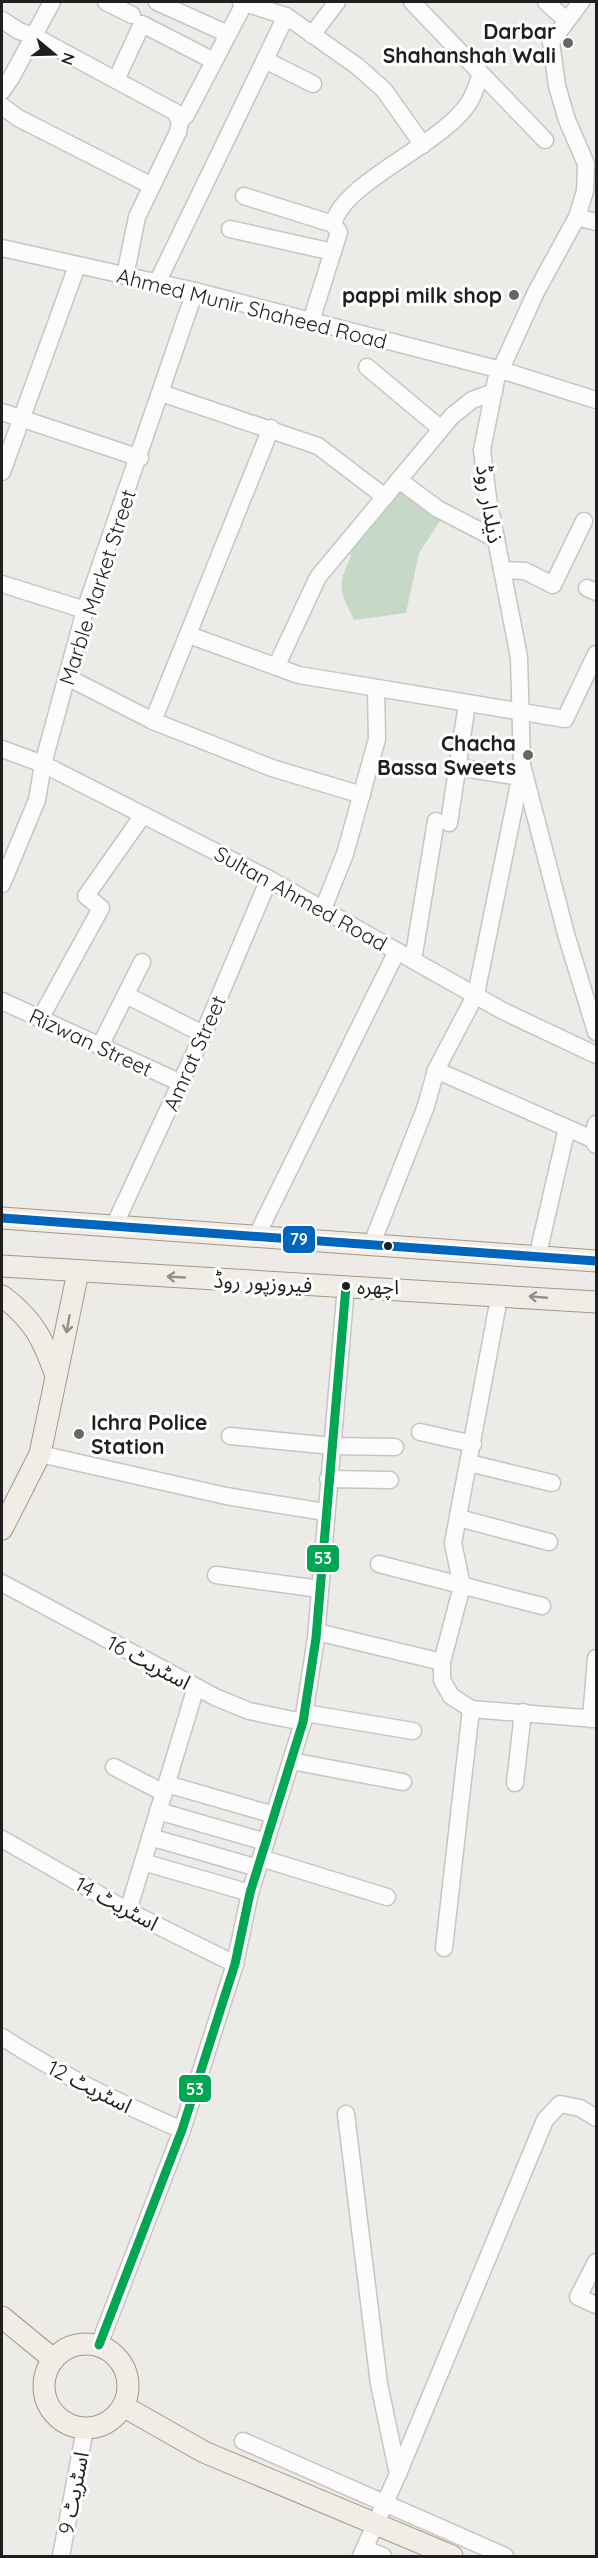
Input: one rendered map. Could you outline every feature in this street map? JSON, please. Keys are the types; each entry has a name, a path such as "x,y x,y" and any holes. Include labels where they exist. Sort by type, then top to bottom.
{"main road":[{"name":"فیروزپور روڈ","path":"2,1218 596,1261"},
{"name":"فیروزپور روڈ","path":"2,1266 597,1302"},
{"path":"2,1528 40,1454 64,1348 78,1272"},
{"path":"2,1296 35,1327 47,1349 56,1376"},
{"path":"2,2318 53,2359"},
{"path":"74,2345 99,2345 113,2352 122,2363 128,2377 128,2392 123,2406 107,2423 85,2429 59,2420 45,2397 43,2384 46,2370 53,2359 74,2345"},
{"path":"123,2406 204,2452 452,2556"}],"street":[{"path":"2,91 52,2"},
{"path":"106,2 132,15"},
{"path":"157,2 228,34"},
{"path":"180,121 186,115 244,2 286,16 357,66 384,90 423,145"},
{"path":"312,35 337,2"},
{"path":"412,2 545,140"},
{"path":"546,2 566,20"},
{"name":"ذیلدار روڈ","path":"581,2 551,42 556,83 567,120 586,164 585,191 576,217 536,292 501,370 482,450 496,539 519,657 521,771 566,934 597,1032"},
{"path":"157,283 286,16"},
{"path":"2,20 19,32 34,36 176,112 180,121 178,132 137,217 125,276"},
{"path":"116,80 142,24 214,61"},
{"path":"265,60 313,84"},
{"path":"333,224 335,215 347,201 440,133 468,104 481,75"},
{"path":"2,106 18,118 152,186"},
{"path":"244,196 333,224 339,232 311,321"},
{"path":"576,217 597,222"},
{"path":"230,229 333,252"},
{"name":"Ahmed Munir Shaheed Road","path":"2,248 195,291 501,370 597,400"},
{"path":"2,472 77,266"},
{"name":"Marble Market Street","path":"2,884 7,857 37,800 43,764 85,610 140,458 195,291"},
{"path":"367,367 441,429"},
{"path":"276,667 318,577 441,429 472,400 494,392"},
{"path":"161,393 271,428 318,446 385,497"},
{"path":"2,412 140,458"},
{"path":"153,721 190,635 271,428"},
{"path":"399,480 438,509 496,539"},
{"path":"502,570 525,571 553,585 584,521"},
{"path":"2,584 85,610"},
{"path":"190,635 299,675 521,714 565,719 597,654"},
{"path":"67,677 153,721 272,768 362,795"},
{"path":"323,909 345,854 377,739 376,688"},
{"path":"413,960 442,822 457,767 467,704"},
{"name":"Sultan Ahmed Road","path":"2,749 43,764 270,879 503,1011 597,1055"},
{"path":"370,1246 426,1106 435,1070 476,994 521,771 457,767"},
{"path":"40,1018 101,908 86,896 143,814"},
{"name":"Amrat Street","path":"114,1226 181,1083 270,879"},
{"path":"256,1237 397,951"},
{"path":"100,1046 142,962"},
{"path":"126,995 203,1034"},
{"name":"Rizwan Street","path":"2,1001 181,1083"},
{"path":"435,1070 567,1128 595,1136"},
{"path":"537,1258 567,1128"},
{"path":"99,2345 182,2130 235,1964 250,1893 304,1717 317,1632 325,1512 346,1286"},
{"path":"497,1309 453,1543 462,1586 442,1662 442,1680 451,1696 471,1708 594,1719 597,1659"},
{"path":"420,1432 473,1444"},
{"path":"230,1436 332,1446 395,1447"},
{"path":"40,1454 226,1496 325,1512"},
{"path":"469,1463 552,1483"},
{"path":"328,1479 390,1480"},
{"path":"459,1518 549,1542"},
{"path":"378,1564 542,1606"},
{"path":"216,1575 320,1589"},
{"name":"اسٹریٹ 16","path":"2,1583 196,1687 249,1711 413,1731"},
{"path":"317,1632 442,1662"},
{"path":"128,1911 196,1687"},
{"path":"444,1948 471,1708"},
{"path":"515,1783 523,1712"},
{"path":"291,1761 403,1782"},
{"path":"114,1767 165,1789 274,1815"},
{"path":"158,1811 266,1842"},
{"path":"150,1837 387,1897"},
{"name":"اسٹریٹ 14","path":"2,1839 128,1911 235,1964"},
{"path":"143,1862 250,1893"},
{"name":"اسٹریٹ 12","path":"2,2037 27,2054 120,2103 182,2130"},
{"path":"383,2556 363,2553 545,2120 560,2104 580,2108 597,2118"},
{"path":"346,2114 379,2384 398,2474"},
{"path":"597,2262 578,2297 597,2305"},
{"name":"اسٹریٹ 9","path":"61,2556 85,2429"},
{"path":"243,2440 505,2556"}],"green space":[{"path":"399,480 445,513 419,553 406,613 354,620 342,588 343,575 351,556 343,548"}],"transit line":[{"name":"79","path":"2,1218 596,1261"},
{"name":"53","path":"99,2345 182,2130 235,1964 250,1893 303,1722 316,1638 346,1286"}],"place":[{"name":"Darbar Shahanshah Wali","path":"568,43"},
{"name":"pappi milk shop","path":"514,295"},
{"name":"Chacha Bassa Sweets","path":"528,755"},
{"name":"اچھرہ","path":"346,1286"},
{"name":"Ichra Police Station","path":"79,1434"}]}
